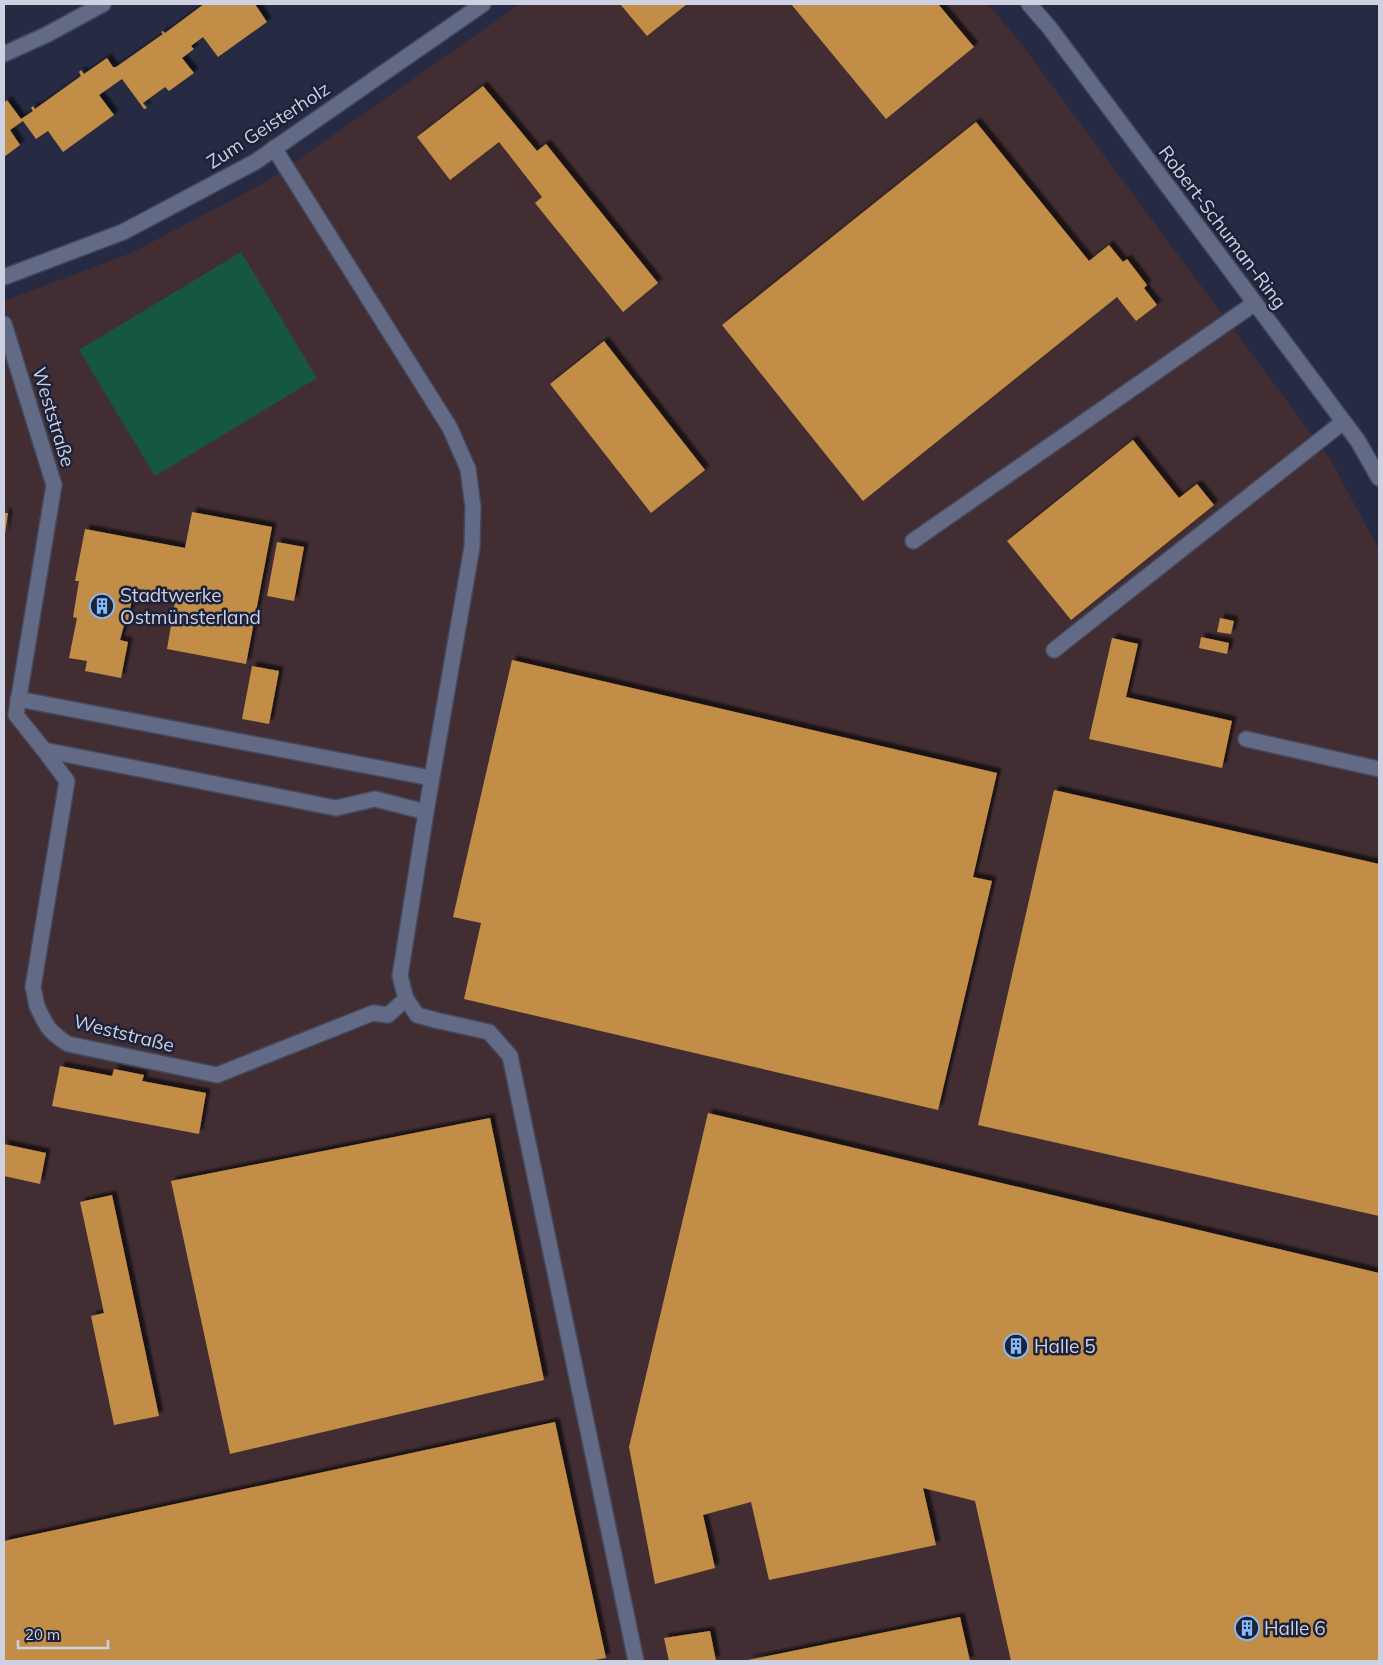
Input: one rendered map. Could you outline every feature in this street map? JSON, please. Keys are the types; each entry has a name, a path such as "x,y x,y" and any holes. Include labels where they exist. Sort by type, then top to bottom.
{"street":[{"path":"4,54 46,35 103,4"},
{"name":"Zum Geisterholz","path":"4,276 124,232 255,162 483,4"},
{"name":"Robert-Schuman-Ring","path":"1029,4 1049,27 1358,441 1379,478"},
{"path":"274,148 450,428 468,469 473,506 472,547 431,778 400,976 406,999 417,1015 489,1032 510,1056 636,1661"},
{"path":"913,541 1255,304"},
{"name":"Weststraße","path":"4,324 54,485 16,715 67,781 33,987 37,1006 43,1020 52,1034 68,1044 217,1075 373,1012 388,1015 406,999"},
{"path":"1054,650 1343,422"},
{"path":"18,699 431,778"},
{"path":"1246,739 1379,769"},
{"path":"44,750 336,808 375,800 426,812"}],"shaded area":[{"path":"520,4 988,4 1019,41 1330,459 1379,550 1379,1661 4,1661 4,301 131,253 266,182"}],"green space":[{"path":"241,252 317,378 155,476 79,350"}],"building":[{"path":"204,4 255,4 267,22 218,57 203,37 191,46 194,49 182,58 194,73 169,91 165,87 143,103 147,108 144,109 122,79 99,95 114,115 63,152 48,131 36,139 23,121 10,130 20,145 4,157 4,103 7,100 21,119 33,111 31,108 33,106 35,109 81,76 79,72 81,70 84,74 107,58 113,67 116,67 163,34 161,32 165,33"},
{"path":"620,4 687,4 647,36"},
{"path":"791,4 938,4 974,47 886,119"},
{"path":"483,86 537,151 546,144 658,283 623,312 535,203 542,197 499,142 450,180 417,137"},
{"path":"976,122 1089,261 1109,245 1123,262 1127,259 1147,285 1144,288 1157,305 1136,321 1117,297 863,501 722,325"},
{"path":"604,341 705,470 651,513 550,384"},
{"path":"1133,440 1179,498 1197,484 1214,505 1071,620 1007,541"},
{"path":"192,512 272,527 246,664 167,649 176,596 134,588 127,625 124,625 120,640 128,642 121,678 85,671 87,661 69,658 77,618 73,617 79,581 75,581 85,529 185,548"},
{"path":"4,513 8,513 5,534 4,534"},
{"path":"277,542 304,547 294,601 267,596"},
{"path":"1220,618 1234,621 1231,634 1217,632"},
{"path":"1201,637 1229,643 1227,654 1199,648"},
{"path":"1112,638 1138,644 1126,697 1232,721 1222,768 1089,739"},
{"path":"512,660 997,773 973,877 992,881 938,1110 464,999 481,923 453,917"},
{"path":"252,666 279,671 269,724 242,719"},
{"path":"1054,790 1379,864 1379,1216 978,1125"},
{"path":"60,1066 112,1076 114,1069 144,1075 142,1081 206,1093 199,1134 52,1106"},
{"name":"Halle 5","path":"708,1113 1379,1273 1379,1661 1011,1661 975,1501 923,1488 936,1545 769,1580 751,1502 703,1515 715,1568 655,1584 629,1447"},
{"path":"490,1118 544,1380 230,1454 171,1181"},
{"path":"4,1144 46,1153 40,1184 4,1176"},
{"path":"112,1195 159,1416 114,1425 91,1316 104,1313 80,1202"},
{"path":"555,1422 606,1658 589,1661 4,1661 4,1541"},
{"path":"960,1617 970,1661 748,1661 748,1660"},
{"path":"710,1631 716,1661 669,1661 664,1638"}],"place":[{"name":"Stadtwerke Ostmünsterland","path":"102,606"},
{"name":"Halle 5","path":"1016,1346"},
{"name":"Halle 6","path":"1247,1628"}]}
